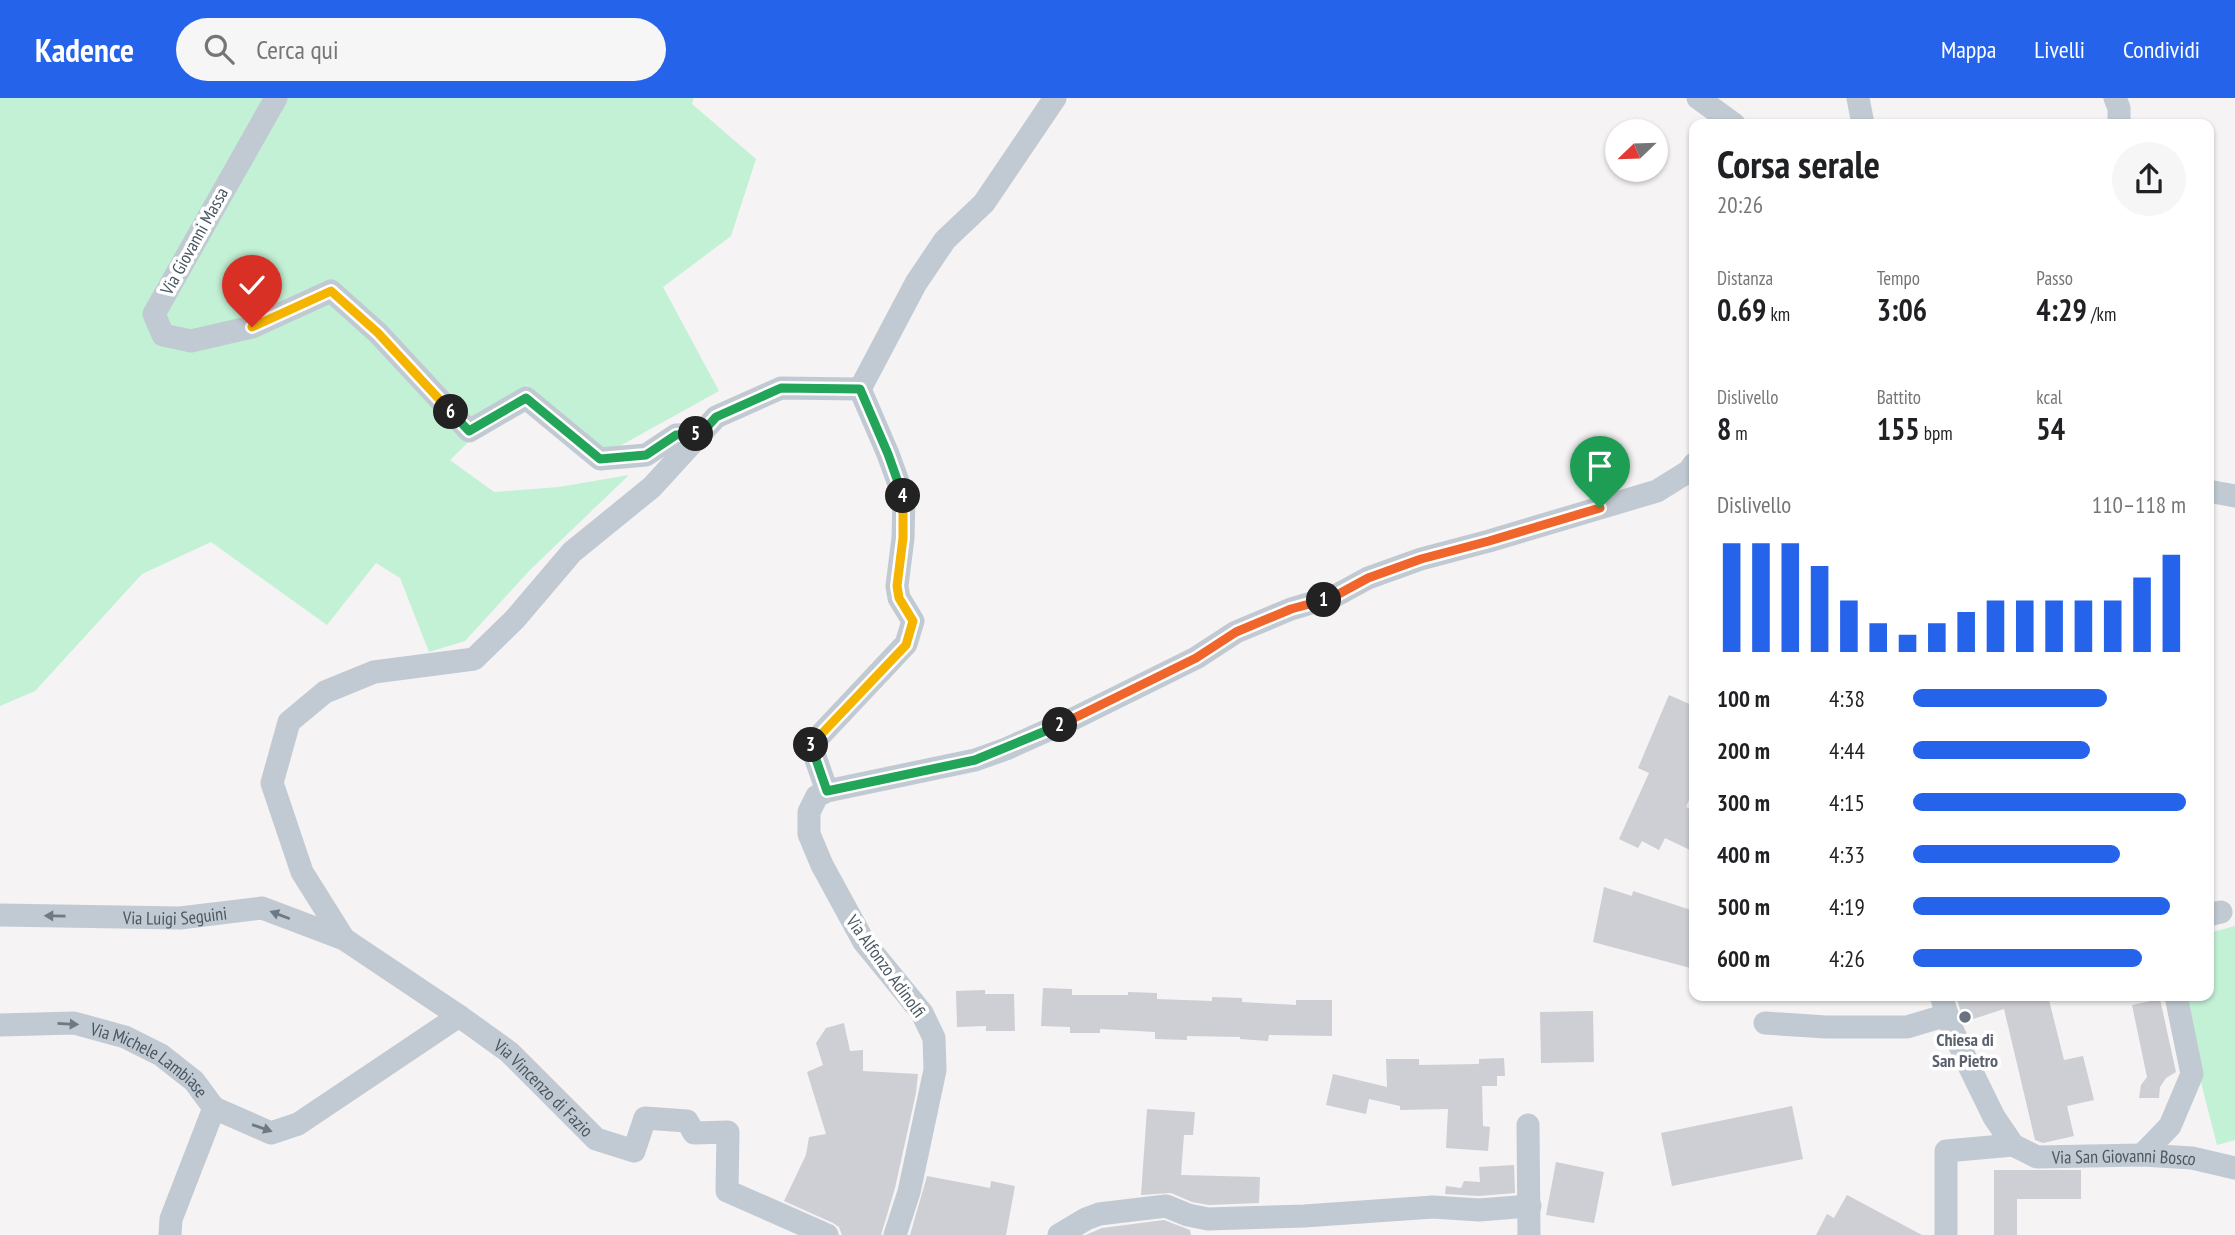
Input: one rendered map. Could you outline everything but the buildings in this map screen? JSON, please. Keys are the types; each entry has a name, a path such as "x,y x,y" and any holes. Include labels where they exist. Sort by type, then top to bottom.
{"street":[{"name":"Via Giovanni Massa","path":"275,98 154,314 163,335 191,341 252,327 331,291 378,333 469,431 526,398 600,459 646,455 676,435 701,434"},
{"path":"860,389 916,284 945,240 984,203 1055,98"},
{"path":"1698,98 1727,119"},
{"path":"1858,98 1862,119"},
{"path":"2115,98 2119,119"},
{"path":"459,1016 344,940 302,872 272,783 289,722 325,692 374,672 474,659 514,619 572,552 652,487 716,417 781,388 860,389"},
{"path":"860,389 904,498 903,538 897,586 899,598 913,621 906,645 811,745 827,791 975,760 1006,749 1196,658 1236,632 1291,609 1335,596 1368,578 1421,559 1657,491 1689,471"},
{"path":"2214,492 2235,496"},
{"name":"Via Alfonzo Adinolfi","path":"827,791 817,796 809,812 809,834 822,865 864,942 922,1013 934,1038 935,1070 909,1192 895,1235"},
{"name":"Via Luigi Seguini","path":"0,915 180,918 262,908 344,940"},
{"path":"2142,1155 2170,1126 2192,1074 2177,1001"},
{"path":"1765,1023 1826,1027 1907,1027 1944,1005 1994,1117 2013,1145 1946,1151 1946,1235"},
{"name":"Via Michele Lambiase","path":"0,1025 74,1023 125,1037 161,1055 194,1081 214,1108 271,1133 298,1124 459,1016"},
{"name":"Via Vincenzo di Fazio","path":"459,1016 509,1052 596,1139 634,1151 645,1118 687,1121 694,1133 728,1132 727,1191 827,1235"},
{"path":"170,1235 171,1219 214,1108"},
{"path":"1528,1125 1529,1235"},
{"name":"Via San Giovanni Bosco","path":"2013,1145 2037,1157 2142,1155 2192,1158 2235,1168"},
{"path":"1059,1235 1099,1214 1166,1206 1208,1219 1292,1217 1433,1207 1479,1210 1530,1206"}],"green space":[{"path":"0,98 694,98 692,104 756,159 731,236 663,287 719,391 609,452 527,385 450,460 494,492 559,487 629,475 530,570 465,641 429,652 400,578 376,563 327,625 211,542 142,574 35,691 0,706"},
{"path":"2235,926 2235,1140 2217,1145 2180,1001 2214,1001 2214,932"}],"place":[{"name":"Chiesa di San Pietro","path":"1965,1017"}],"route":[{"path":"252,327 331,291 378,333 469,431 526,398 600,459 646,455 676,435 701,434 716,417 781,388 860,389 904,498 903,538 897,586 899,598 913,621 906,645 811,745 827,791 975,760 1006,749 1196,658 1236,632 1291,609 1335,596 1368,578 1421,559 1600,508"}]}
